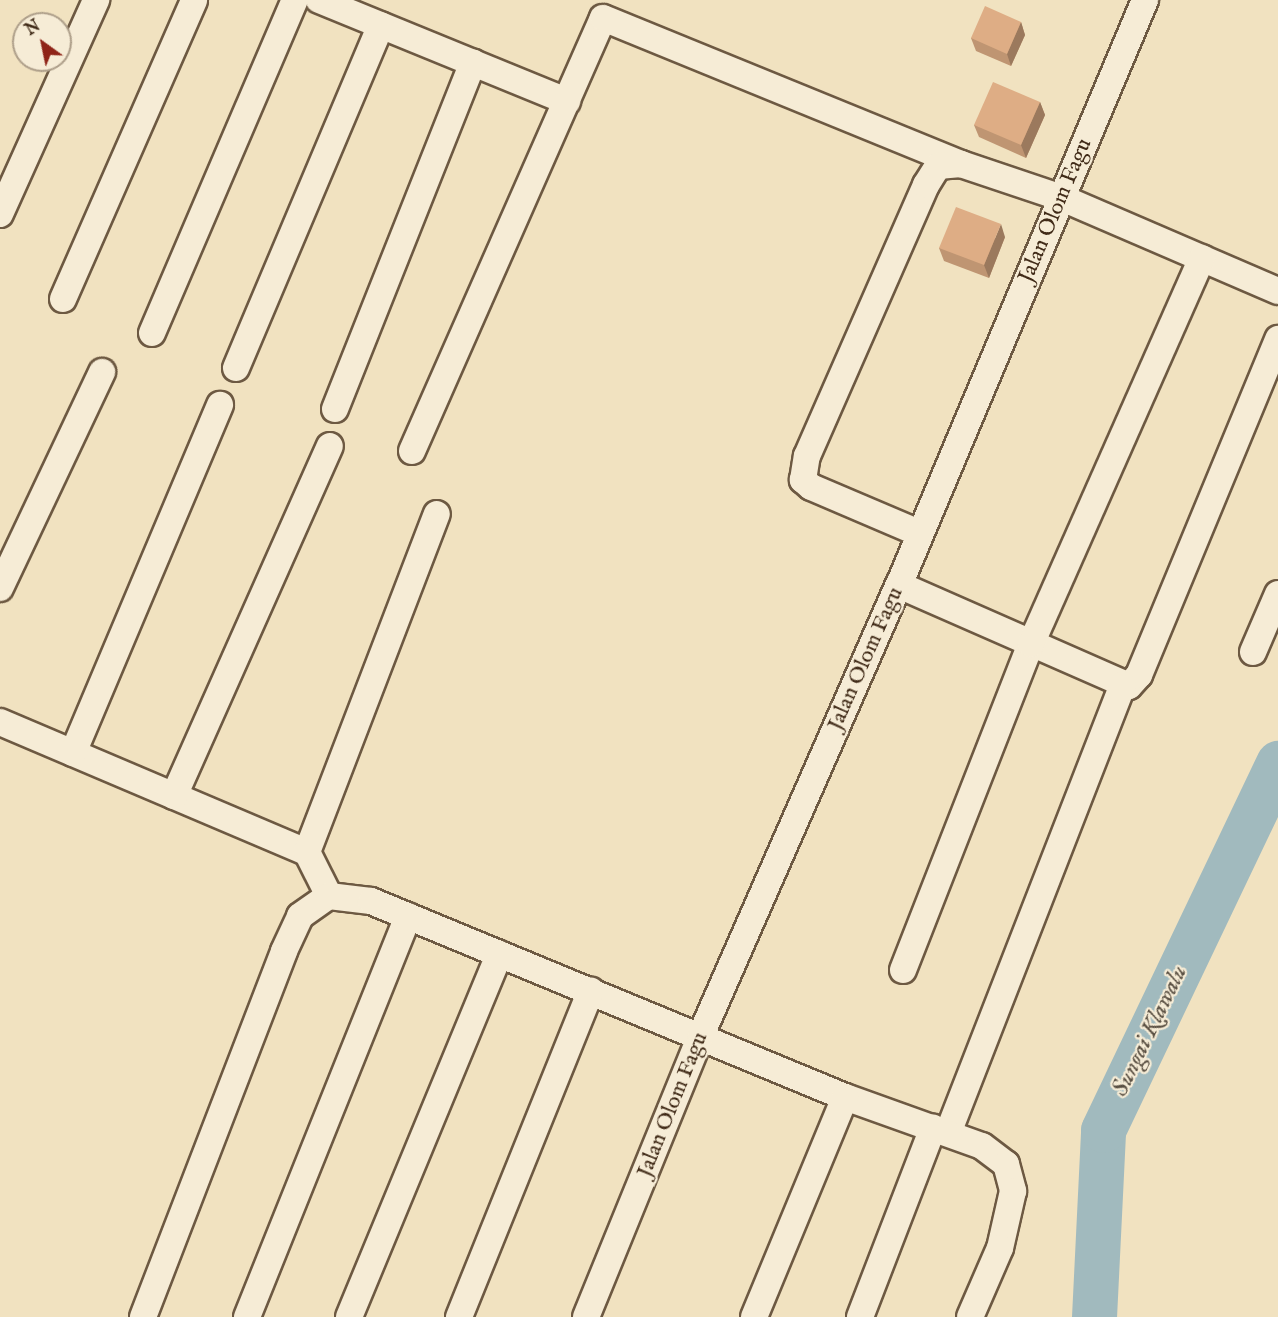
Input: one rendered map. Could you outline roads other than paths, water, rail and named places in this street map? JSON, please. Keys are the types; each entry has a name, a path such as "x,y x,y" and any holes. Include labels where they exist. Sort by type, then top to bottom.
{"street":[{"path":"0,214 96,0"},
{"path":"63,299 194,0"},
{"path":"152,333 295,0"},
{"path":"319,0 567,101"},
{"name":"Jalan Olom Fagu","path":"586,1317 701,1035 899,585 1145,0"},
{"path":"412,451 603,18 961,164 1062,198 1278,291"},
{"path":"237,368 381,25"},
{"path":"335,409 473,63"},
{"path":"919,533 811,487 803,480 807,456 926,185 938,166 961,164"},
{"path":"903,970 1031,644 1202,258"},
{"path":"899,585 1129,686 1139,675 1278,339"},
{"path":"0,588 102,372"},
{"path":"73,753 220,405"},
{"path":"174,796 330,446"},
{"path":"306,852 437,514"},
{"path":"1253,652 1278,594"},
{"path":"860,1317 940,1130 1123,685"},
{"path":"0,722 306,852 330,896"},
{"path":"143,1317 284,951 300,916 330,896 371,901 701,1035 845,1097 982,1146 1006,1164 1013,1191 1000,1248 970,1317"},
{"path":"247,1317 408,916"},
{"path":"349,1317 499,954"},
{"path":"459,1317 591,991"},
{"path":"754,1317 845,1097"}],"waterway":[{"name":"Sungai Klawalu","path":"1094,1317 1103,1130 1278,763"}]}
